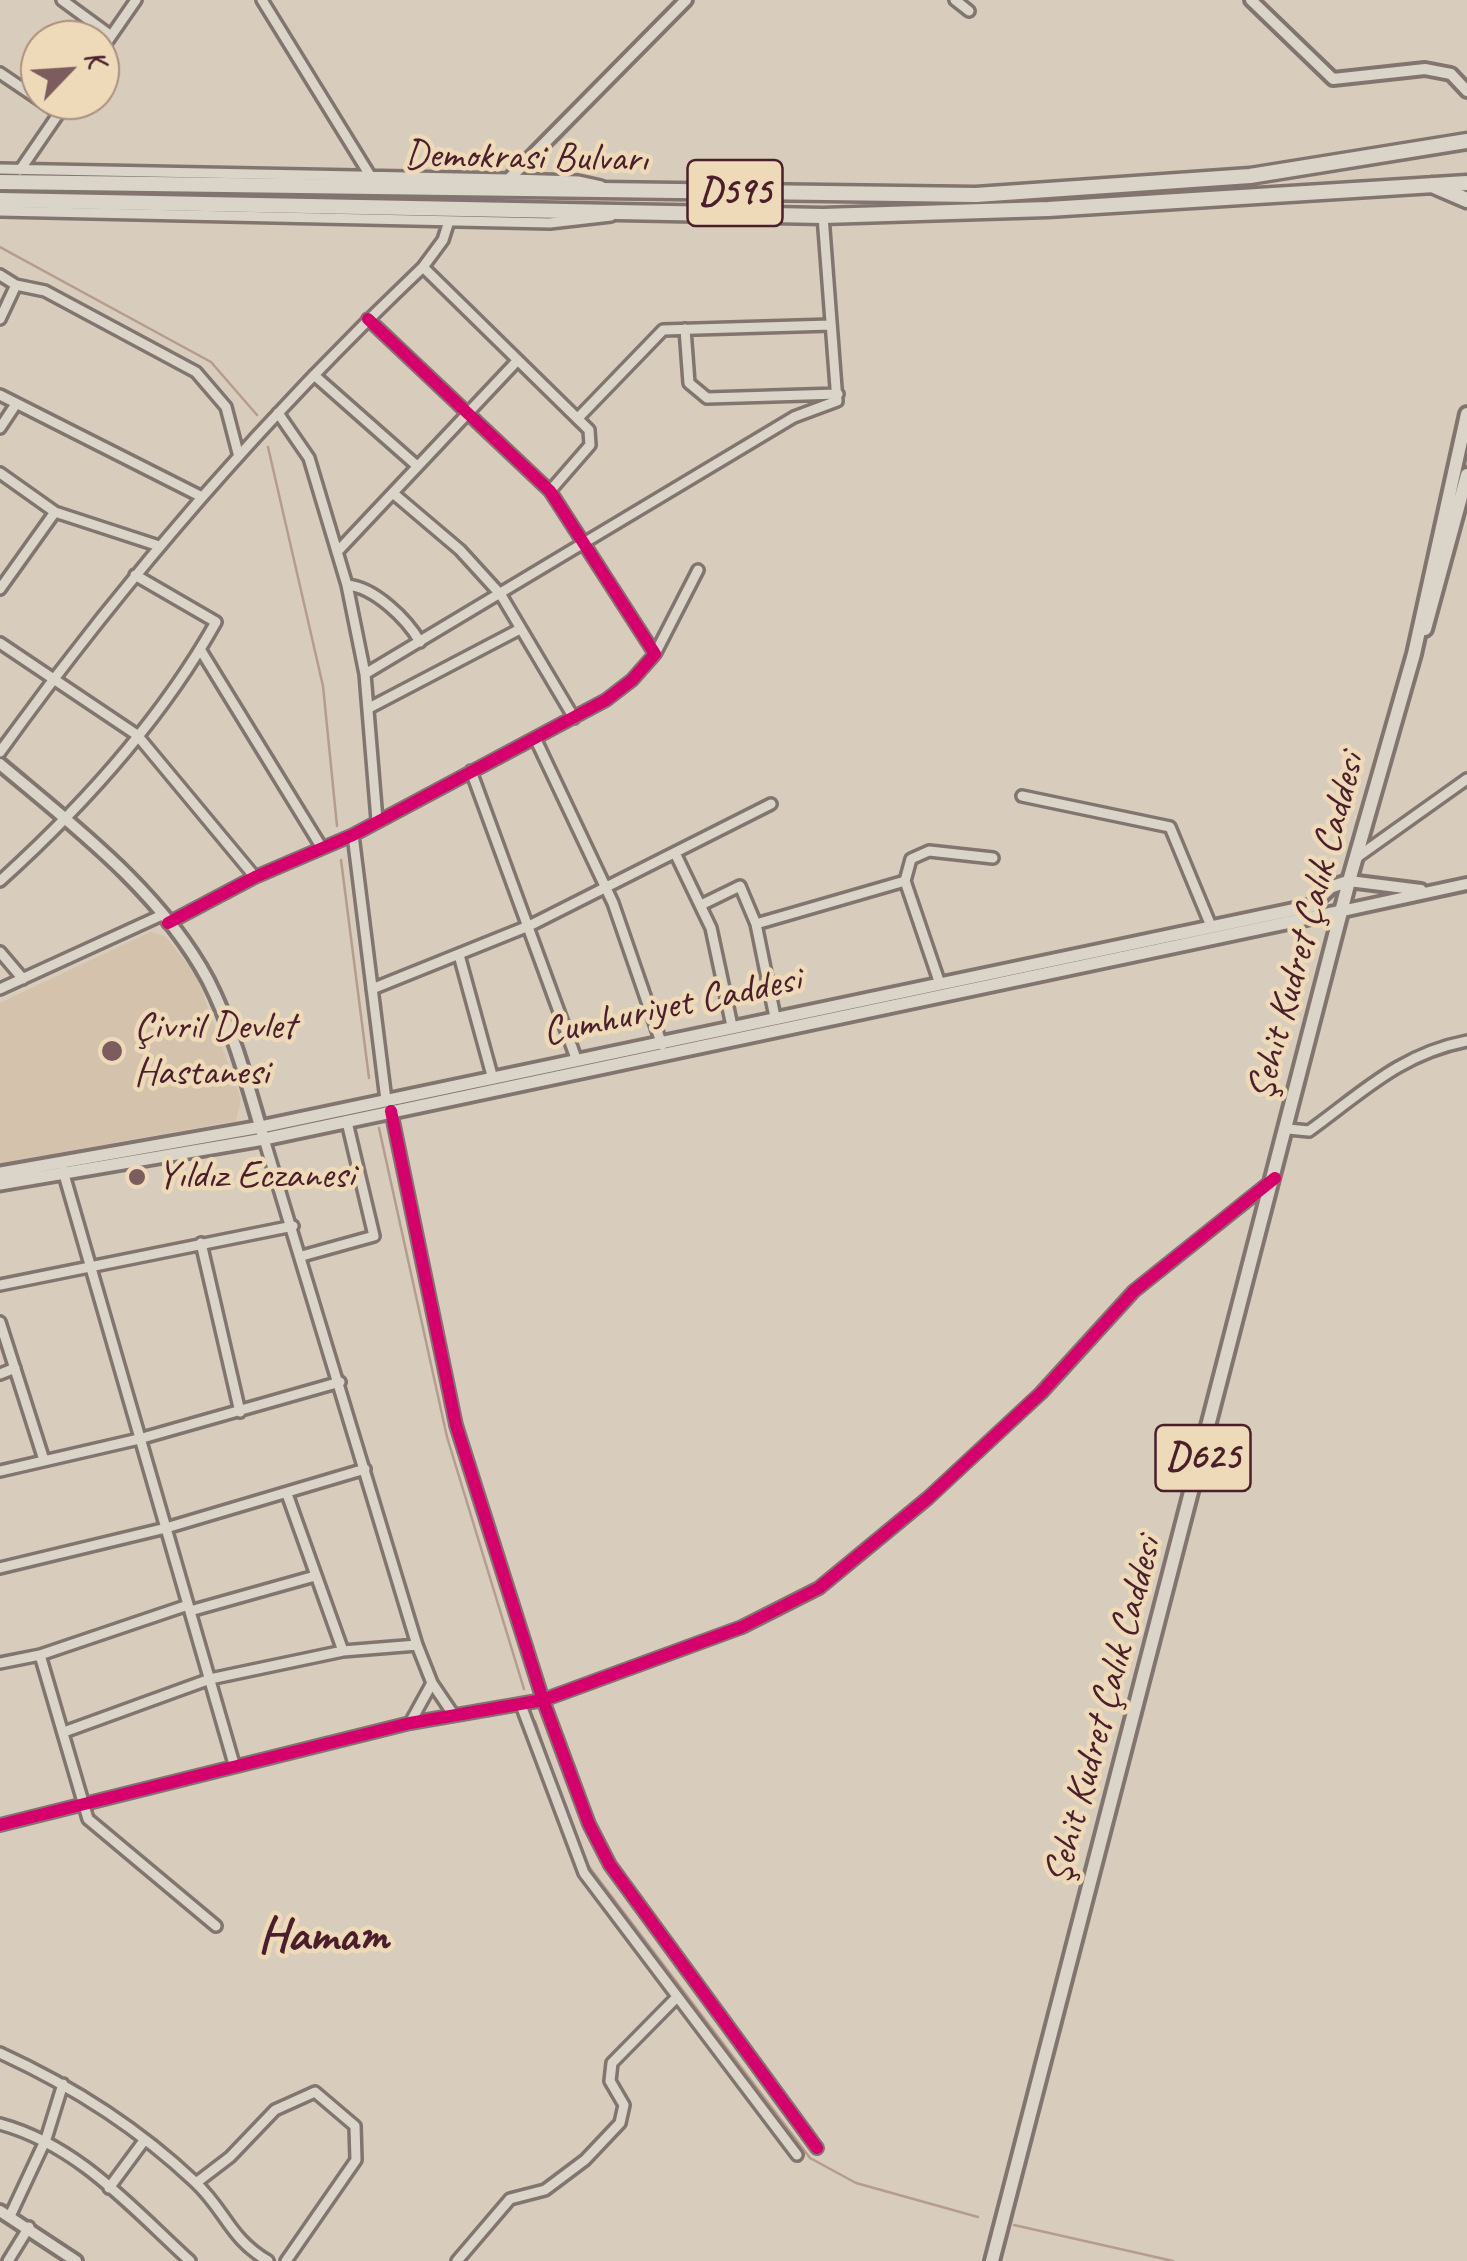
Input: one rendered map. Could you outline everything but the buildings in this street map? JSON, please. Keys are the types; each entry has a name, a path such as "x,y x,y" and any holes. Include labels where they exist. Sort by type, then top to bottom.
{"highway":[{"name":"Demokrasi Bulvarı","path":"0,182 976,195 1250,176 1467,141"},
{"path":"1426,183 1467,200"},
{"name":"Demokrasi Bulvarı","path":"0,200 824,216 1048,209 1467,183"}],"main road":[{"name":"Şehit Kudret Çalık Caddesi","path":"992,2261 1288,1129 1349,881 1414,654 1467,414"},
{"name":"Şehit Kudret Çalık Caddesi","path":"1414,654 1426,630 1467,476"},
{"name":"Cumhuriyet Caddesi","path":"0,1173 347,1122 388,1106 660,1041 1311,906 1331,887 1349,881"},
{"name":"Cumhuriyet Caddesi","path":"0,1184 664,1054 1342,912"}],"street":[{"path":"62,0 89,20"},
{"path":"120,23 136,0"},
{"path":"262,0 371,176"},
{"path":"509,178 686,0"},
{"path":"954,0 969,11"},
{"path":"1251,0 1333,79 1424,70 1451,74 1467,91"},
{"path":"20,170 55,120"},
{"path":"0,169 509,178 578,181 612,192"},
{"path":"0,212 577,222 618,212"},
{"path":"366,674 794,417 837,400 824,216"},
{"path":"0,752 156,545 238,454 423,267 443,240 449,221"},
{"path":"423,267 516,362 578,418 591,436 590,445 550,491"},
{"path":"0,276 16,285 45,290 196,372 226,407 238,454"},
{"path":"0,318 16,285"},
{"path":"368,319 550,491 654,654"},
{"path":"578,418 663,330 831,325"},
{"path":"685,329 689,383 707,398 838,394"},
{"path":"337,552 516,362"},
{"path":"314,375 416,465"},
{"path":"0,395 200,496"},
{"path":"0,428 16,404"},
{"path":"278,413 304,445 347,585 366,674 377,820"},
{"path":"0,473 56,512 156,545"},
{"path":"394,494 460,550 502,595 574,718"},
{"path":"0,589 56,512"},
{"path":"0,989 353,835 619,691 654,654 698,570"},
{"path":"0,881 67,820 137,735 216,622 136,575"},
{"path":"347,585 366,590 405,622 420,642"},
{"path":"369,708 520,630"},
{"path":"0,644 137,735 255,877"},
{"path":"200,649 322,848"},
{"path":"535,738 606,887 664,1054"},
{"path":"0,764 67,820 165,919 218,1001 302,1256 417,1645 432,1684 453,1714"},
{"path":"471,771 578,1061"},
{"path":"1356,858 1442,801 1467,779"},
{"path":"1022,796 1170,826 1211,926"},
{"path":"372,990 531,925 771,804"},
{"path":"353,835 388,1106 456,1425 543,1700 589,1824 610,1864 817,2148"},
{"path":"940,984 905,881 911,859 928,851 994,858"},
{"path":"676,854 712,928 732,1026"},
{"path":"756,924 905,881"},
{"path":"1349,881 1432,892"},
{"path":"1342,912 1467,884"},
{"path":"701,905 740,886 756,924 775,1018"},
{"path":"0,952 22,980"},
{"path":"459,955 494,1079"},
{"path":"1288,1129 1310,1131 1391,1068 1428,1048 1467,1041"},
{"path":"302,1256 374,1236 347,1122"},
{"path":"63,1170 234,1764"},
{"path":"0,1824 410,1723 543,1700 742,1627 819,1588 928,1498 1041,1392 1134,1291 1275,1178"},
{"path":"0,1285 292,1226"},
{"path":"201,1243 240,1412"},
{"path":"0,1322 44,1460"},
{"path":"0,1374 15,1368"},
{"path":"0,1471 140,1439 340,1382"},
{"path":"0,1568 166,1528 365,1469"},
{"path":"287,1494 343,1651"},
{"path":"0,1663 40,1656 189,1608 315,1576"},
{"path":"64,1732 210,1679 343,1651 417,1645"},
{"path":"40,1656 64,1732 80,1802 93,1826 216,1926"},
{"path":"410,1723 432,1684"},
{"path":"521,1705 578,1862 797,2155"},
{"path":"456,2261 510,2199 552,2186 620,2123 624,2105 610,2081 610,2067 638,2032 676,1997"},
{"path":"0,2053 63,2084 196,2183 242,2246 268,2261"},
{"path":"63,2084 46,2138 5,2213 76,2261"},
{"path":"196,2183 230,2158 275,2110 315,2092 354,2126 356,2160 286,2261"},
{"path":"0,2124 46,2138 190,2261"},
{"path":"109,2188 143,2142"},
{"path":"8,2261 28,2227"}],"shaded area":[{"name":"Çivril Devlet Hastanesi","path":"150,932 165,936 196,975 241,1099 236,1121 0,1163 0,1003"}],"waterway":[{"path":"0,247 211,362 257,415"},
{"path":"268,447 323,686 337,826"},
{"path":"341,860 369,1078"},
{"path":"379,1128 447,1437 524,1689"},
{"path":"535,1721 565,1811"},
{"path":"584,1860 810,2158 856,2183 978,2217"},
{"path":"1014,2225 1173,2261"}],"cycle path":[{"path":"168,923 255,877 353,835 606,700 632,680 655,654 550,491 368,319"},
{"path":"0,1825 410,1723 543,1700 456,1425 391,1111"},
{"path":"817,2148 610,1865 589,1824 543,1700 742,1627 819,1588 928,1498 1041,1393 1134,1291 1275,1178"}],"place":[{"name":"Çivril Devlet Hastanesi","path":"112,1051"},
{"name":"Yıldız Eczanesi","path":"137,1177"}],"district":[{"name":"Hamam","path":"323,1937"}]}
